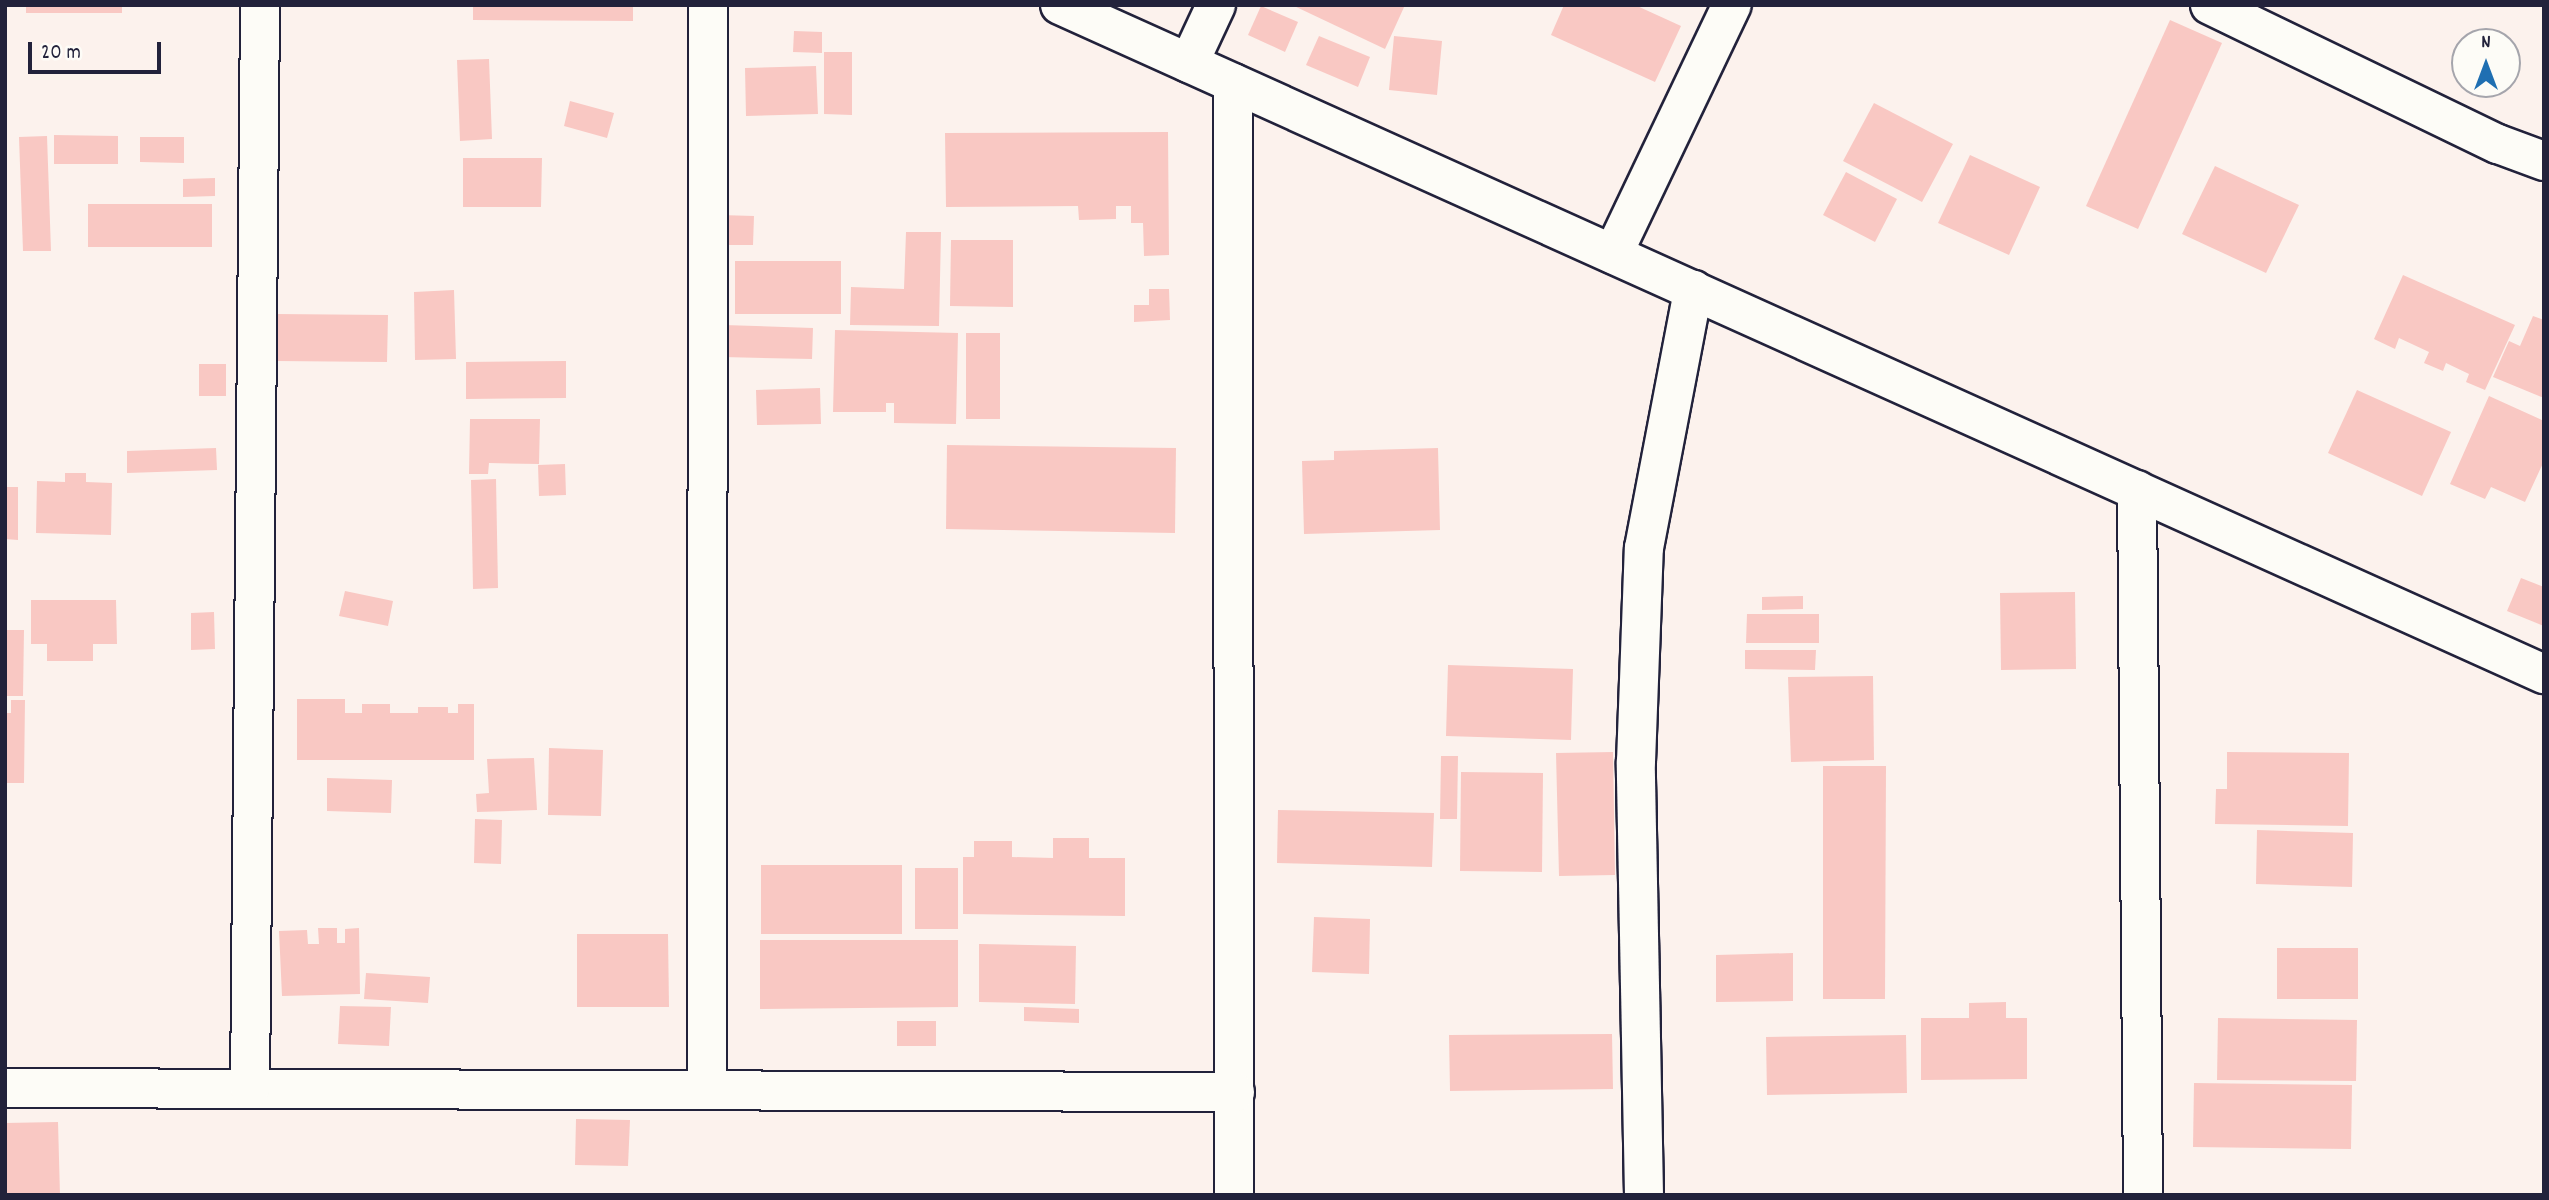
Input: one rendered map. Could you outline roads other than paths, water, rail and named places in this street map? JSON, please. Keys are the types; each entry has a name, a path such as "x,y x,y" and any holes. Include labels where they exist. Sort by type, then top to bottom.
{"street":[{"path":"250,1089 260,5"},
{"path":"707,1090 708,5"},
{"path":"1060,5 2544,674"},
{"path":"1189,63 1216,5"},
{"path":"1613,254 1732,5"},
{"path":"2210,5 2544,161"},
{"path":"1233,83 1234,1195"},
{"path":"1644,1195 1636,761 1644,548 1693,290"},
{"path":"2137,490 2143,1195"},
{"path":"5,1088 1235,1092"}]}
